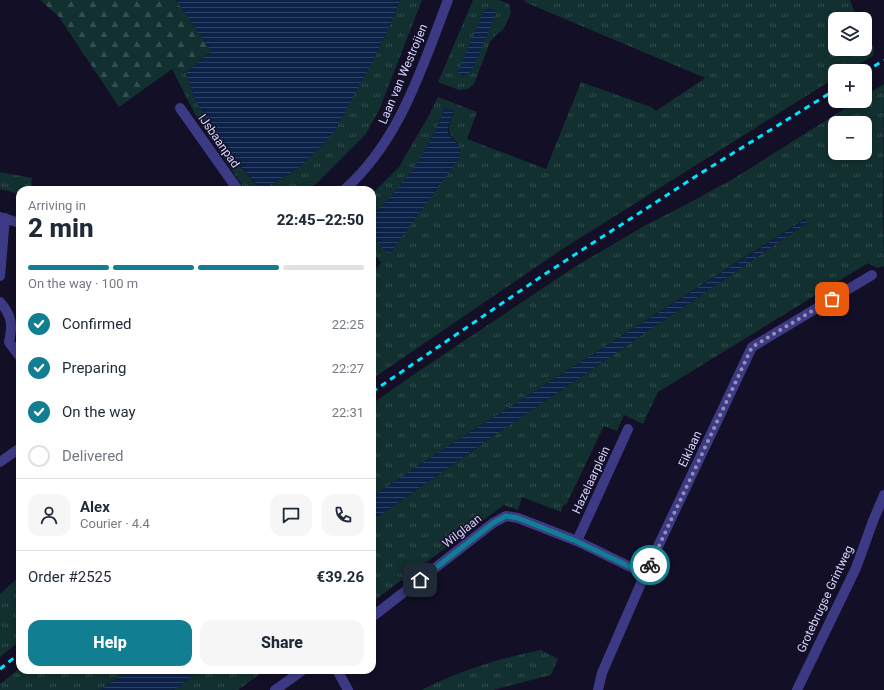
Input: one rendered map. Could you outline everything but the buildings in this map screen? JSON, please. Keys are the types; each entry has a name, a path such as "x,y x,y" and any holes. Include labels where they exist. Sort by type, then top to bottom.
{"street":[{"name":"Laan van Westroijen","path":"348,186 370,163 390,136 406,106 448,0"},
{"name":"IJsbaanpad","path":"180,108 235,186"},
{"path":"0,276 2,218 16,222"},
{"name":"Eiklaan","path":"598,690 602,672 645,574 752,347 872,275"},
{"path":"0,302 8,311 12,329 9,342 16,352"},
{"name":"Hazelaarplein","path":"576,541 628,429"},
{"path":"0,462 16,451"},
{"name":"Grotebrugse Grintweg","path":"797,690 856,568 873,520 884,495"},
{"name":"Wilglaan","path":"376,615 493,523 506,516 518,518 576,541 645,574"},
{"path":"275,690 297,674"},
{"path":"339,674 348,690"}],"green space":[{"path":"40,0 176,0 211,51 186,73 172,69 119,107 59,17"},
{"path":"400,0 422,0 380,108 366,134 317,183 312,186 268,186 301,166 374,59"},
{"path":"473,0 499,0 509,4 511,13 503,30 490,42 474,84 468,89 459,90 438,82"},
{"path":"524,0 850,0 854,12 828,12 828,56 872,56 872,45 874,47 873,56 859,64 828,64 828,82 564,248 376,376 376,268 381,263 376,256 376,239 389,254 458,143 449,132 449,125 454,111 445,108 427,148 414,169 394,193 376,211 376,190 399,167 438,97 477,112 467,139 546,169 581,82 651,107 656,111 705,78 527,3"},
{"path":"172,69 186,73 195,99 224,148 257,186 242,186 196,116"},
{"path":"884,84 884,266 877,268 868,263 658,392 643,424 624,415 617,431 604,426 566,505 564,504 561,512 522,497 518,510 504,505 376,599 376,518 479,446 807,223 805,219 436,454 376,494 376,401 573,268 644,226 733,179 828,119 828,160 872,160 872,116 833,116 846,108 872,108 872,92"},
{"path":"0,172 32,178 31,186 16,186 16,193 0,189"},
{"path":"16,580 16,644 0,657 0,594"},
{"path":"541,650 558,659 551,675 493,690 421,690 480,666"},
{"path":"16,671 16,674 123,674 101,690 0,690 0,684"},
{"path":"195,674 260,674 238,690 174,690"}],"water":[{"path":"176,0 400,0 374,59 333,134 301,166 268,186 258,186 224,148 195,99 186,73 211,51"},
{"path":"490,8 494,10 496,14 473,69 463,77 458,72 484,10"},
{"path":"445,108 454,110 448,129 450,137 459,145 460,153 458,160 389,255 376,240 376,211 406,179 423,153"},
{"path":"806,219 807,223 479,446 376,518 376,494 436,454"},
{"path":"123,674 195,674 174,690 101,690"}],"railway":[{"path":"872,68 884,60"},
{"path":"376,389 545,274 701,173 828,94"},
{"path":"0,669 16,656"}],"way so far":[{"path":"650,565 752,347 832,299"}],"route":[{"path":"420,580 493,523 506,516 518,518 576,541 645,574 650,565"}]}
